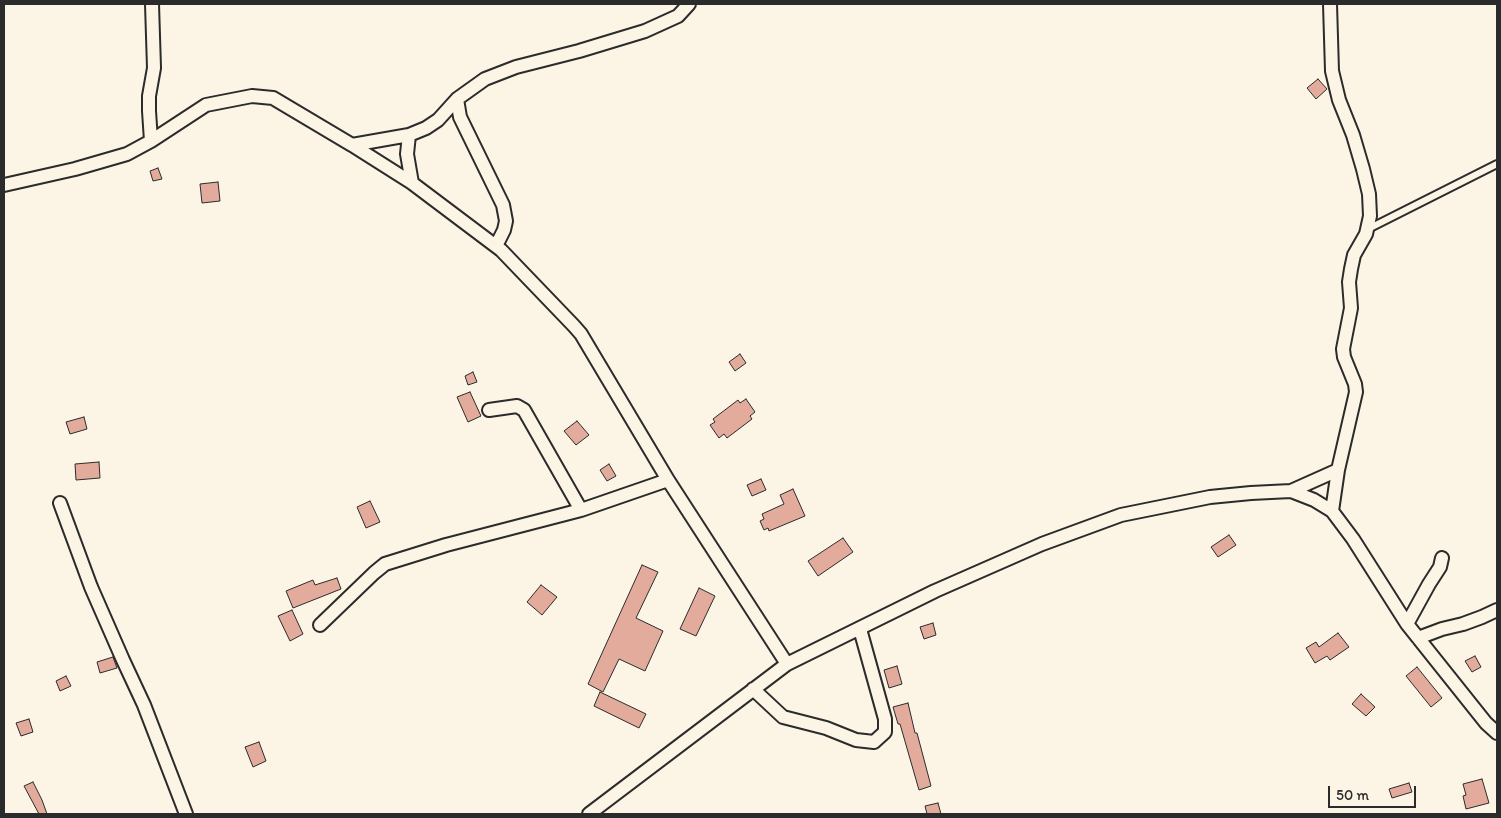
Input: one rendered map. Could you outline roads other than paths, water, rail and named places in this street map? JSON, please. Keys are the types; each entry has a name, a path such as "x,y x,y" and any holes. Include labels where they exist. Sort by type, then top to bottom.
{"street":[{"path":"151,140 149,104 154,68 152,4"},
{"path":"352,145 409,135 426,128 438,120 457,99 484,79 516,67 646,31 678,16 689,4"},
{"path":"1330,4 1332,71 1339,100 1353,135 1369,194 1370,216 1368,229 1354,255 1350,269 1350,308 1343,349 1356,392 1338,470 1332,511"},
{"path":"4,185 75,169 127,154 206,105 252,96 273,98 352,145 412,183 496,246 581,334 668,480 788,664"},
{"path":"457,99 462,123 503,205 506,221 496,246"},
{"path":"409,135 407,154 412,183"},
{"path":"489,410 517,406 524,410 581,510"},
{"path":"589,814 788,664 935,591 1042,544 1121,515 1210,497 1291,491 1338,470"},
{"path":"320,625 385,564 446,545 581,510 668,480"},
{"path":"1291,491 1314,500 1332,511 1353,539 1407,624 1469,703 1495,729"},
{"path":"60,503 91,587 144,704 186,814"},
{"path":"1407,624 1428,584 1440,567 1442,558"},
{"path":"1418,638 1442,629 1470,622 1497,610"},
{"path":"753,689 774,711 783,717 826,728 856,740 874,742 885,732 885,719 860,629"}],"lane":[{"path":"1368,229 1497,164"}]}
